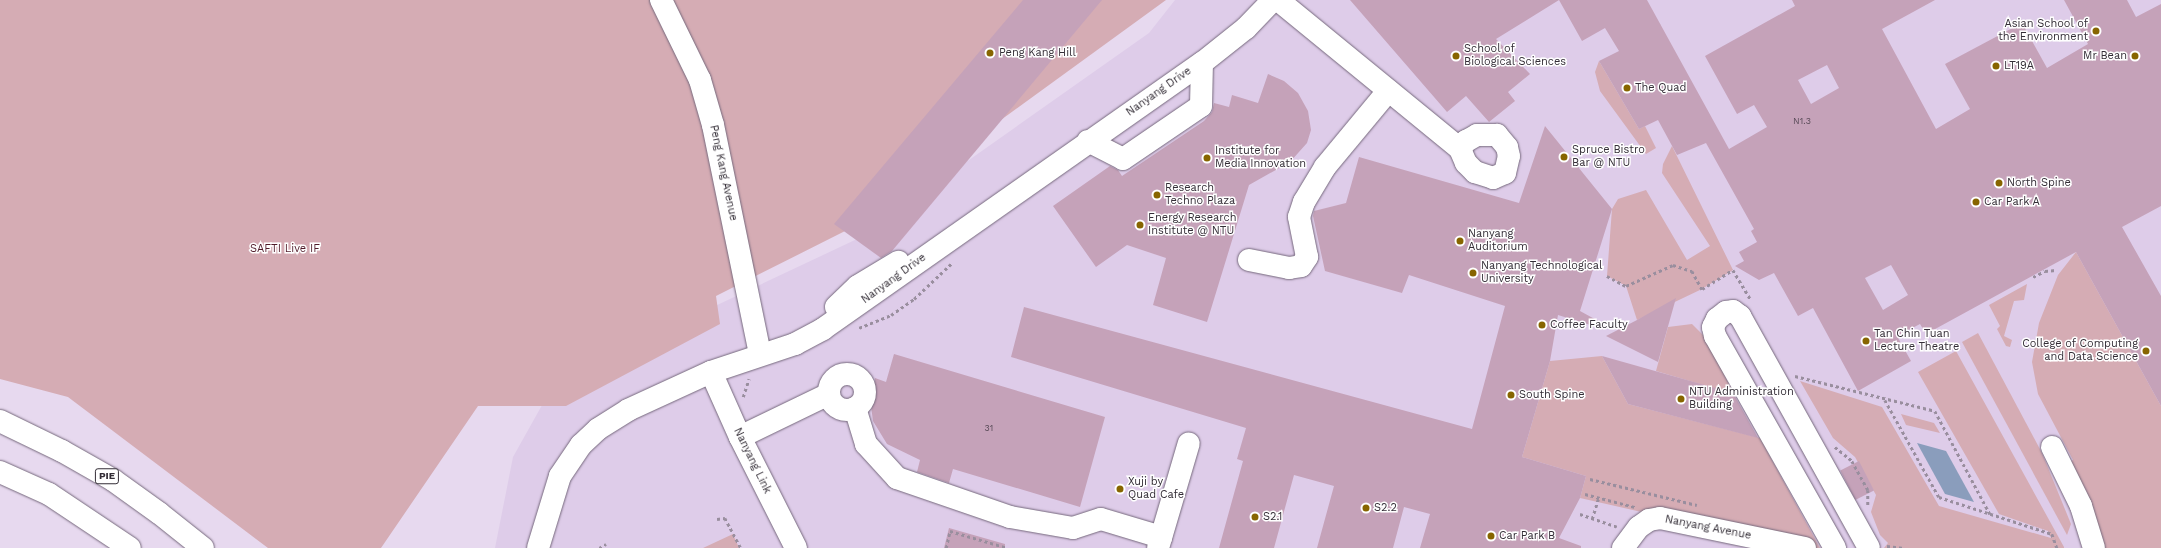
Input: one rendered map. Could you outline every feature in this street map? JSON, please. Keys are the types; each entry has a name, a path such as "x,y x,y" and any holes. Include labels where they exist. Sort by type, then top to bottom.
{"main road":[{"name":"Peng Kang Avenue","path":"661,0 700,80 714,125 760,354"},
{"name":"Nanyang Drive","path":"538,548 560,476 581,445 598,429 628,410 711,372 760,354 797,343 823,329 1202,63 1246,28 1273,0"},
{"path":"1278,0 1460,149"},
{"path":"1088,142 1123,159 1201,106 1202,63"},
{"path":"1249,260 1289,268 1301,266 1307,257 1299,217 1304,202 1325,167 1388,91"},
{"path":"823,329 875,308 894,296 937,261 956,235"},
{"path":"797,343 858,286 881,270 902,260 930,253"},
{"path":"1835,548 1715,336 1713,326 1717,318 1726,312 1733,311 1740,316 1806,431 1867,544"},
{"name":"Nanyang Link","path":"711,372 740,437 796,548"},
{"path":"845,373 854,374 862,380 866,389 865,399 855,408 840,409 833,403 829,394 830,385 836,377 845,373"},
{"path":"740,437 829,394"},
{"path":"855,408 866,444 897,478 1010,517 1073,528 1101,519 1160,543 1189,443"},
{"name":"PIE","path":"0,421 62,451 113,480 160,513 202,548"},
{"path":"1778,448 1806,431"},
{"path":"2052,447 2081,506 2094,548"},
{"path":"0,472 49,494 130,548"},
{"name":"Nanyang Avenue","path":"1623,548 1639,527 1649,520 1660,518 1805,548"}],"path":[{"path":"1606,276 1626,286 1673,265 1692,271 1702,289 1727,274"},
{"path":"2033,277 2045,271 2056,270"},
{"path":"1794,376 1935,411 1990,514"},
{"path":"1885,399 1939,497 2052,534 2057,548"},
{"path":"1590,479 1658,495"},
{"path":"1585,494 1642,509"},
{"path":"1592,519 1598,498"},
{"path":"1580,514 1617,527"},
{"path":"717,518 725,518 741,548"},
{"path":"946,548 950,531 1008,548"},
{"path":"599,548 606,544"}],"shaded area":[{"name":"Nanyang Technological University","path":"1175,0 2161,0 2161,548 495,548 513,457 546,398 713,307 857,239 1149,33"}],"green space":[{"name":"SAFTI Live IF","path":"0,0 1166,0 855,226 716,296 720,324 566,406 478,406 381,548 268,548 68,397 0,379"},
{"path":"1599,61 1639,129 1645,126 1656,148 1646,154 1600,91 1595,72"},
{"path":"1672,146 1733,270 1702,289 1637,320 1626,286 1607,276 1612,209 1618,199 1646,190 1687,260 1710,246 1662,173 1663,164"},
{"path":"2076,252 2161,406 2161,548 2099,548 2065,464 2073,460 2038,394 2032,362 2039,323 2058,275"},
{"path":"2027,284 2024,300 2014,301 2004,336 2012,340 2010,347 2006,346 1997,329 2000,326 1989,305"},
{"path":"1692,324 1705,337 1734,394 1656,371 1668,327"},
{"path":"1978,333 2042,453 2071,524 2067,535 1962,342"},
{"path":"1956,351 2064,548 1884,548 1888,543 1880,535 1871,512 1876,495 1855,457 1833,438 1800,381 1882,407 1939,506 2051,538 2048,531 1999,514 1918,372"},
{"path":"1602,356 1628,404 1760,438 1820,548 1800,548 1580,498 1586,476 1522,457 1550,361"},
{"path":"1901,414 1934,423 1940,433 1906,425"},
{"path":"733,534 739,548 703,548"}],"water":[{"path":"1917,443 1946,451 1974,502 1945,494"}],"building":[{"path":"1023,0 1102,0 892,251 881,258 834,224"},
{"name":"School of Biological Sciences","path":"1350,0 1559,0 1496,39 1530,74 1508,92 1515,101 1489,122 1466,96 1447,112"},
{"path":"1559,0 1647,0 1729,149 1767,127 1754,105 1737,114 1705,56 1795,6 1792,0 1935,0 1882,29 1936,129 1970,109 1945,64 2022,23 2047,68 2088,44 2064,0 2127,0 2136,17 2161,4 2161,206 2122,227 2161,296 2161,406 2076,252 1926,334 1920,324 1897,336 1911,361 1858,391 1813,308 1798,316 1774,273 1759,280 1735,266 1744,261 1739,252 1757,242 1751,231 1754,229 1706,143 1677,155 1658,120 1639,129 1599,61 1619,51 1605,28 1582,41","holes":["1827,65 1839,88 1811,104 1798,80","1891,265 1908,295 1883,310 1865,278"]},
{"name":"Research Techno Plaza","path":"1268,74 1284,81 1298,93 1308,111 1311,130 1307,143 1290,162 1249,185 1207,322 1153,305 1166,258 1127,245 1096,267 1053,206 1110,166 1118,170 1122,176 1204,121 1212,112 1214,103 1229,107 1232,95 1258,103"},
{"path":"1545,126 1612,209 1580,311 1602,323 1600,328 1558,315 1550,361 1522,457 1586,476 1580,498 1559,538 1581,546 1581,548 1420,548 1430,514 1404,507 1393,548 1317,548 1334,486 1294,475 1274,548 1219,548 1243,461 1237,459 1246,428 1011,357 1024,307 1472,429 1505,306 1409,275 1402,293 1325,271 1313,216 1314,211 1346,203 1359,157 1519,203"},
{"path":"1676,298 1658,362 1606,336 1637,320"},
{"path":"894,354 1105,417 1080,507 953,469 949,483 917,472 920,460 887,444 873,421 871,406 875,378 886,382"},
{"name":"NTU Administration Building","path":"1602,356 1733,393 1758,438 1628,404"},
{"path":"1859,461 1874,490 1855,500 1840,471"},
{"path":"949,528 1005,544 1005,548 944,548"}],"place":[{"name":"Asian School of the Environment","path":"2096,31"},
{"name":"Peng Kang Hill","path":"990,53"},
{"name":"School of Biological Sciences","path":"1456,56"},
{"name":"Mr Bean","path":"2135,56"},
{"name":"LT19A","path":"1996,66"},
{"name":"The Quad","path":"1627,88"},
{"name":"Spruce Bistro Bar @ NTU","path":"1564,157"},
{"name":"Institute for Media Innovation","path":"1207,158"},
{"name":"North Spine","path":"1999,183"},
{"name":"Research Techno Plaza","path":"1157,195"},
{"name":"Car Park A","path":"1976,202"},
{"name":"Energy Research Institute @ NTU","path":"1140,225"},
{"name":"Nanyang Auditorium","path":"1460,241"},
{"name":"Nanyang Technological University","path":"1473,273"},
{"name":"Coffee Faculty","path":"1542,325"},
{"name":"Tan Chin Tuan Lecture Theatre","path":"1866,341"},
{"name":"College of Computing and Data Science","path":"2146,351"},
{"name":"South Spine","path":"1511,395"},
{"name":"NTU Administration Building","path":"1681,399"},
{"name":"Xuji by Quad Cafe","path":"1120,489"},
{"name":"S2.2","path":"1366,508"},
{"name":"S2.1","path":"1255,517"},
{"name":"Car Park B","path":"1491,536"}]}
